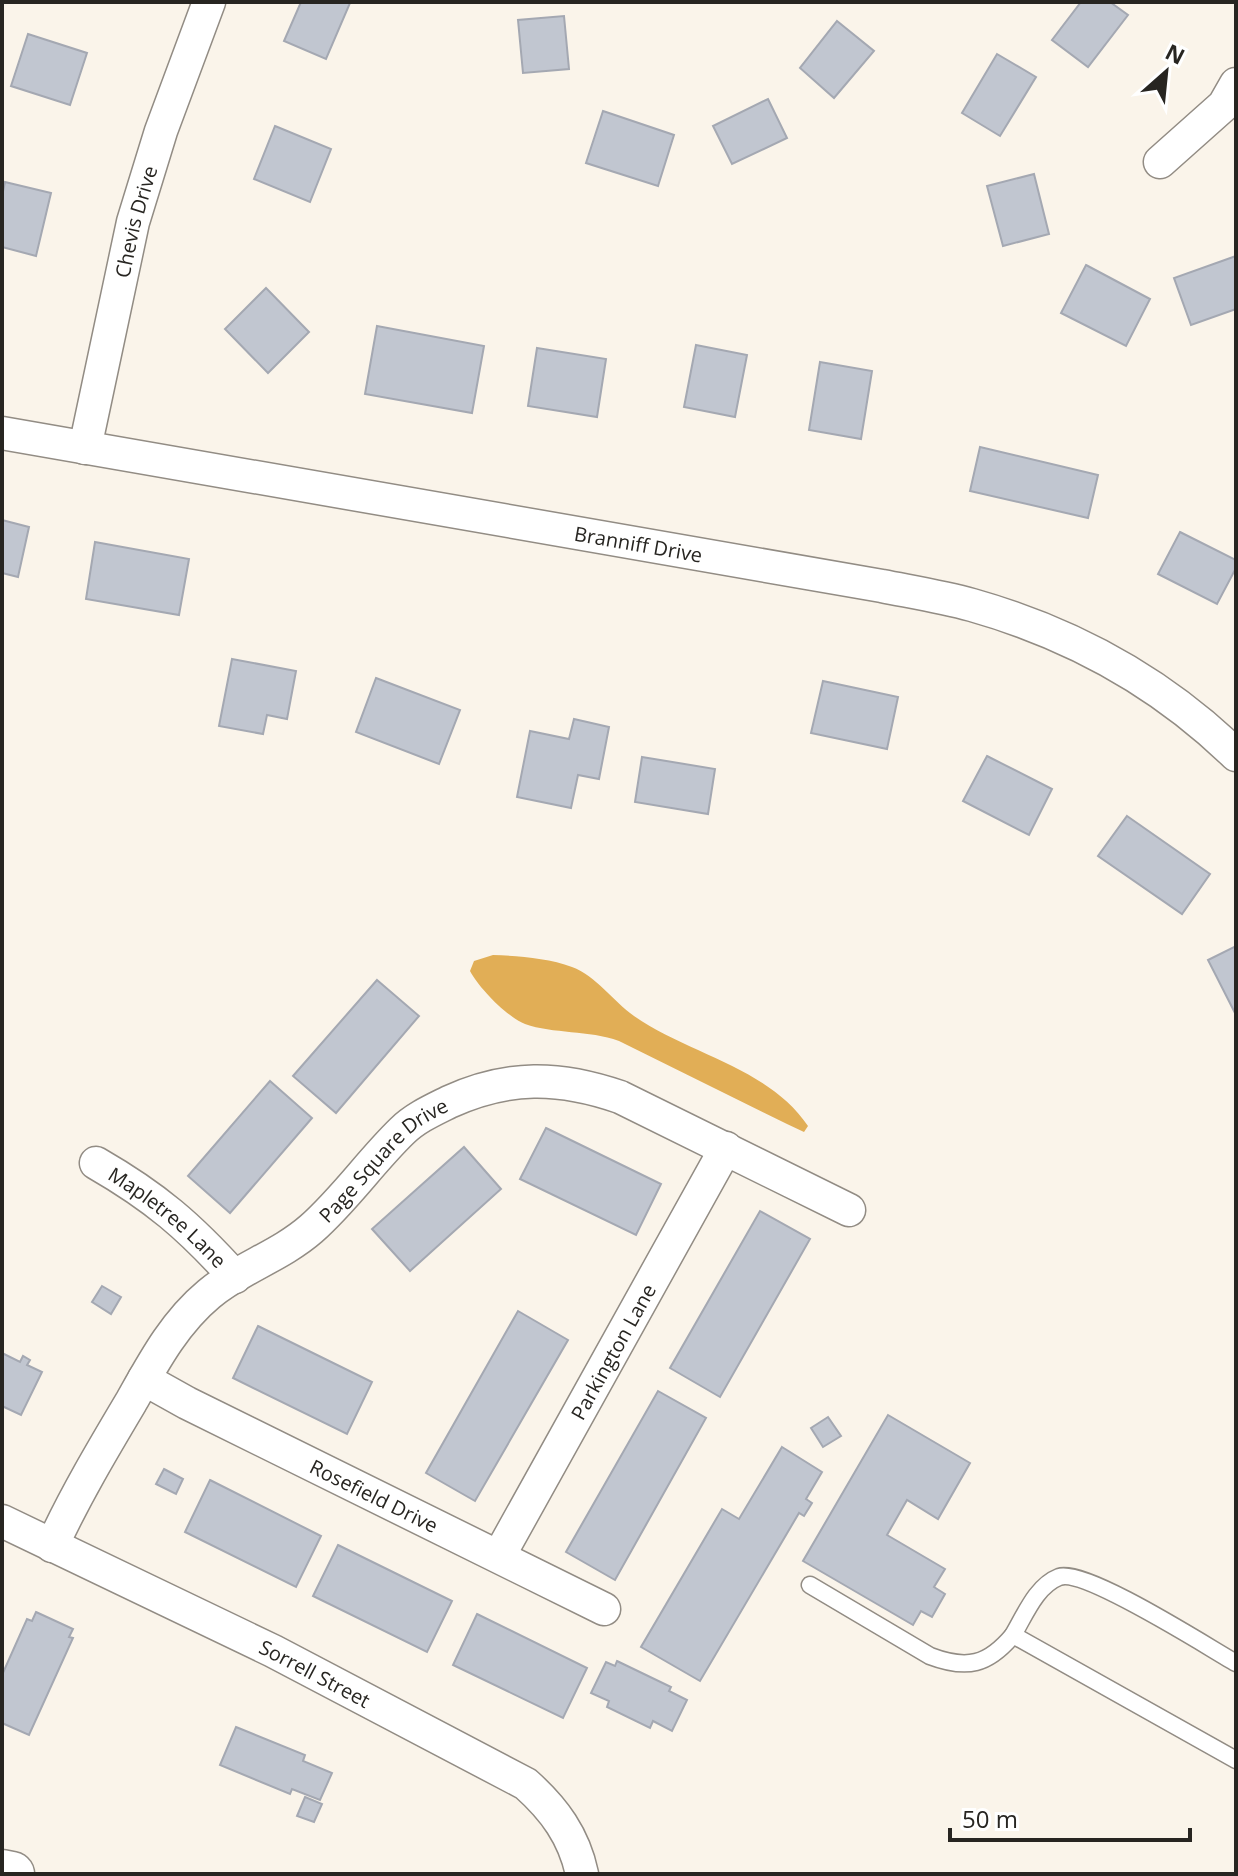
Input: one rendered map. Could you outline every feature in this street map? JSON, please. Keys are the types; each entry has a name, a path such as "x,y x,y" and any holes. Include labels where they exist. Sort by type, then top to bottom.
{"main road":[{"path":"2,1872 12,1874"}],"street":[{"name":"Chevis Drive","path":"85,448 133,222 161,131 209,2"},
{"path":"1160,162 1224,105 1236,84"},
{"name":"Branniff Drive","path":"2,433 882,586 972,605 1091,649 1146,682 1236,755"},
{"name":"Page Square Drive","path":"52,1546 106,1444 183,1318 210,1293 311,1229 405,1128 432,1110 464,1095 533,1080 580,1084 620,1097 849,1210"},
{"name":"Parkington Lane","path":"499,1556 726,1148"},
{"name":"Mapletree Lane","path":"96,1163 173,1213 235,1277"},
{"name":"Rosefield Drive","path":"144,1379 604,1609"},
{"name":"Sorrell Street","path":"2,1521 273,1651 526,1784 557,1814 571,1840 582,1874"}],"lane":[{"path":"810,1585 930,1656 967,1664 998,1652 1013,1635 1037,1595 1056,1578 1068,1575 1096,1584 1236,1663"},
{"path":"1013,1635 1236,1760"}],"shaded area":[{"path":"493,955 543,960 581,971 634,1016 656,1030 772,1089 808,1126 804,1132 619,1041 525,1024 494,1001 470,971 474,961"}],"building":[{"path":"301,2 350,3 326,59 284,41"},
{"path":"1081,2 1110,2 1128,15 1088,67 1052,40"},
{"path":"564,16 569,69 523,73 518,20"},
{"path":"837,21 874,51 834,98 800,68"},
{"path":"28,34 87,53 70,105 11,86"},
{"path":"997,54 1036,77 1000,136 962,113"},
{"path":"768,99 787,138 732,164 713,126"},
{"path":"603,111 674,135 658,186 586,163"},
{"path":"275,126 331,149 310,202 254,179"},
{"path":"1034,174 1049,234 1003,246 987,186"},
{"path":"5,182 51,193 36,256 2,247"},
{"path":"1236,256 1236,309 1191,325 1174,278"},
{"path":"1086,265 1150,299 1126,346 1061,313"},
{"path":"266,288 309,332 268,373 225,329"},
{"path":"377,326 484,346 472,413 365,394"},
{"path":"696,345 747,355 735,417 684,407"},
{"path":"537,348 606,359 597,417 528,406"},
{"path":"820,362 872,371 861,439 809,430"},
{"path":"980,447 1098,475 1088,518 970,491"},
{"path":"2,520 29,527 18,577 2,573"},
{"path":"1180,532 1236,560 1236,568 1217,604 1158,574"},
{"path":"95,542 189,559 179,615 86,599"},
{"path":"232,659 296,671 287,719 267,715 263,734 219,726"},
{"path":"376,678 460,710 439,764 356,732"},
{"path":"823,681 898,697 887,749 811,733"},
{"path":"574,719 609,727 599,779 578,775 571,808 517,797 530,731 569,739"},
{"path":"987,756 1052,789 1029,835 963,801"},
{"path":"642,757 715,769 708,814 635,802"},
{"path":"1127,816 1210,874 1182,914 1098,856"},
{"path":"1236,946 1236,1015 1208,960"},
{"path":"377,980 419,1016 336,1113 293,1076"},
{"path":"270,1081 312,1118 230,1213 188,1176"},
{"path":"546,1128 661,1184 636,1235 520,1179"},
{"path":"464,1147 501,1189 410,1271 372,1229"},
{"path":"760,1211 810,1239 720,1397 670,1368"},
{"path":"102,1286 121,1297 111,1314 92,1302"},
{"path":"518,1311 568,1340 475,1501 426,1473"},
{"path":"258,1326 372,1382 347,1434 233,1378"},
{"path":"2,1353 20,1362 23,1356 30,1360 27,1365 42,1372 21,1415 2,1406"},
{"path":"658,1391 706,1418 615,1580 566,1552"},
{"path":"888,1415 970,1463 938,1519 907,1500 887,1535 945,1569 934,1587 945,1594 932,1617 921,1611 913,1625 803,1561"},
{"path":"828,1417 841,1436 823,1447 811,1428"},
{"path":"782,1447 822,1472 806,1499 812,1503 804,1516 799,1513 700,1681 641,1647 722,1509 739,1519"},
{"path":"164,1469 183,1479 176,1494 156,1484"},
{"path":"210,1480 321,1536 296,1587 185,1532"},
{"path":"338,1545 452,1601 427,1652 313,1596"},
{"path":"36,1612 73,1629 69,1637 73,1638 29,1735 2,1723 2,1675 27,1619 32,1621"},
{"path":"477,1614 587,1668 563,1718 453,1665"},
{"path":"617,1661 671,1687 669,1691 687,1700 672,1731 653,1721 650,1728 607,1707 609,1701 591,1693 606,1662 615,1666"},
{"path":"236,1727 305,1755 303,1761 332,1773 320,1800 292,1789 290,1794 220,1765"},
{"path":"305,1797 322,1804 314,1822 297,1816"}]}
